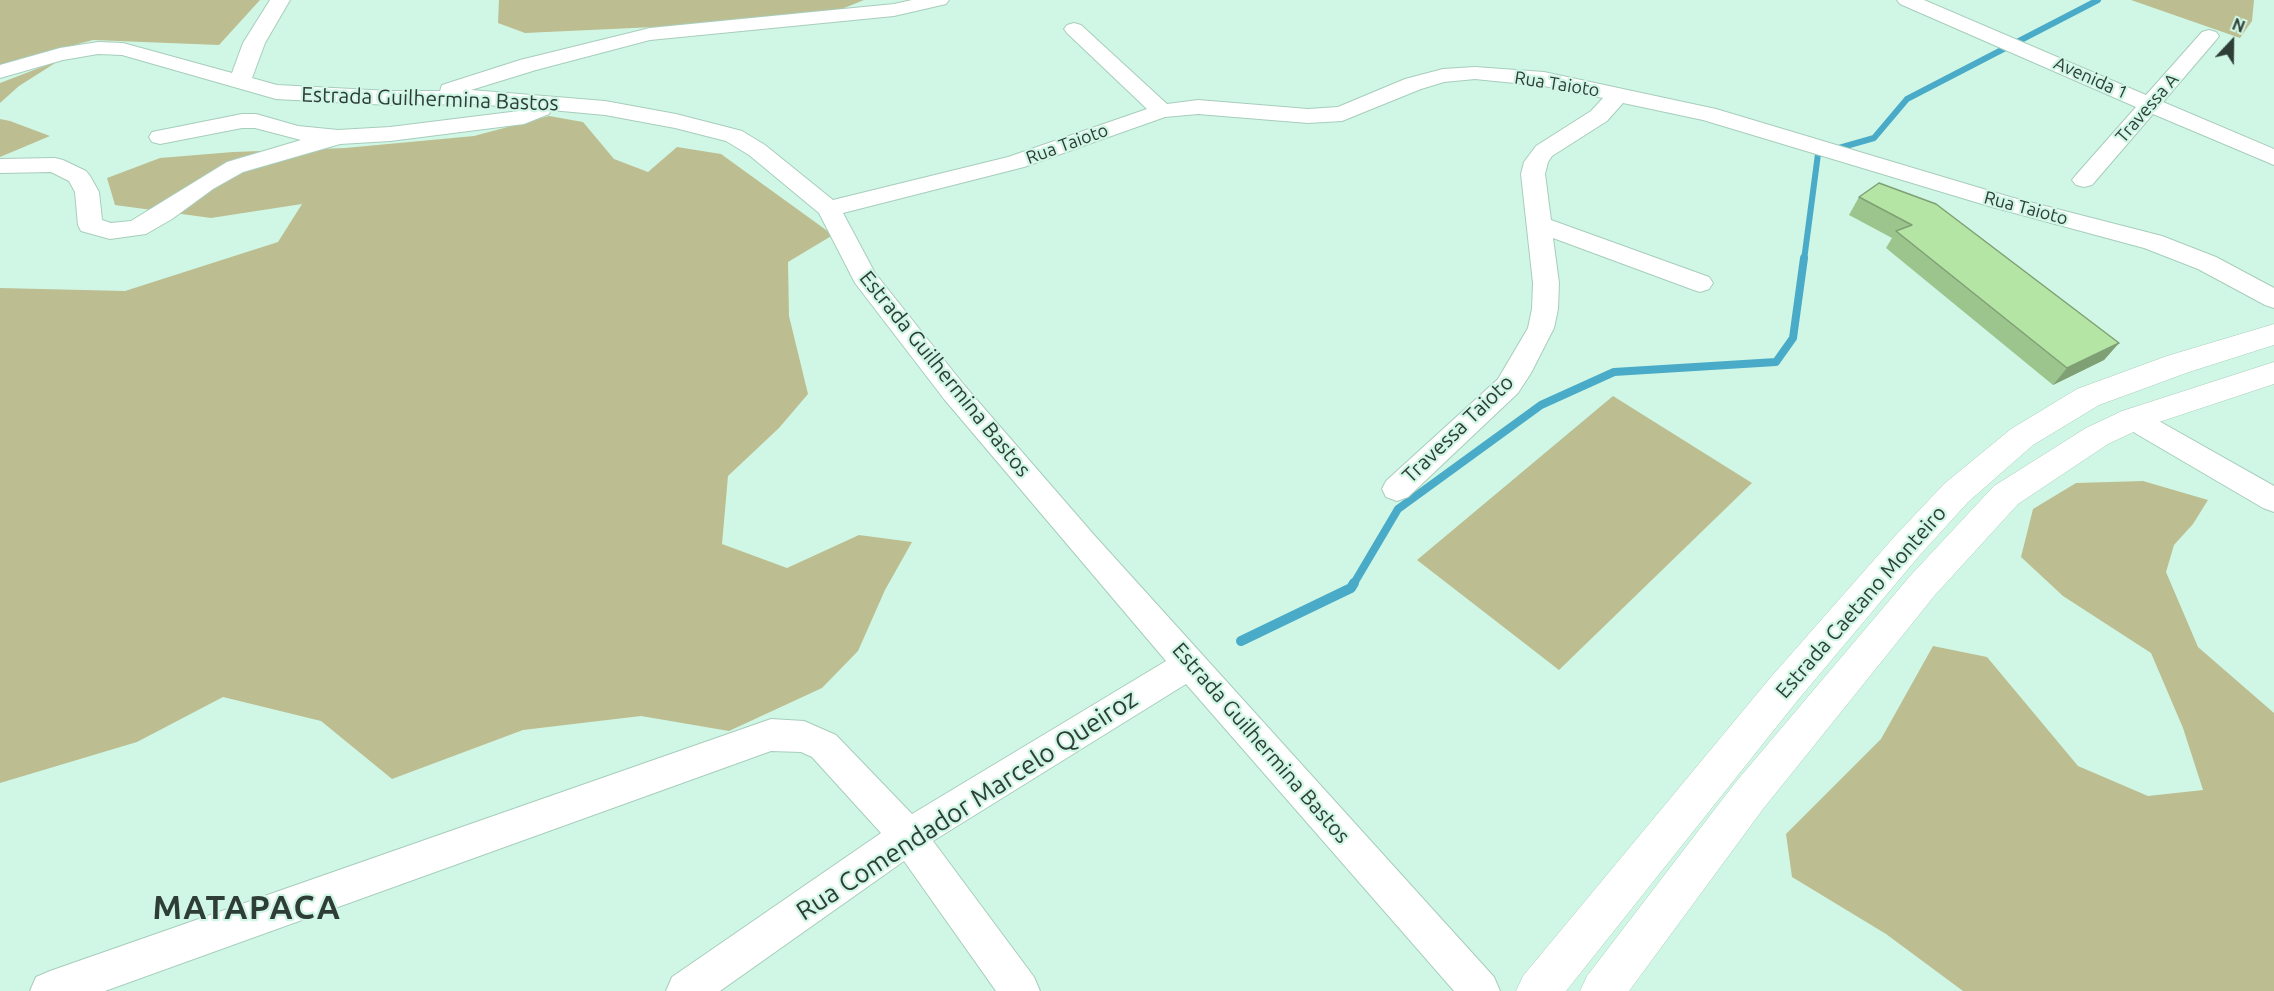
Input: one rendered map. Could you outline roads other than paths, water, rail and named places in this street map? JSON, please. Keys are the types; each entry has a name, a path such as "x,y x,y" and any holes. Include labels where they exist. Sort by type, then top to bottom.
{"main road":[{"name":"Estrada Caetano Monteiro","path":"1538,991 1784,689 1906,546 1956,493 2022,437 2088,397 2178,364 2274,334"},
{"name":"Estrada Caetano Monteiro","path":"1602,991 1749,796 1923,585 2006,495 2097,435 2133,419 2274,373"}],"street":[{"path":"239,83 254,43 280,0"},
{"path":"430,96 547,60 650,34 894,10 939,0"},
{"name":"Avenida 1","path":"1907,0 2274,158"},
{"path":"1074,29 1162,111"},
{"name":"Travessa A","path":"2084,180 2209,36"},
{"name":"Estrada Guilhermina Bastos","path":"0,72 60,54 98,48 115,49 149,55 276,92 390,98 430,96 552,103 615,110 676,121 734,136 757,150 829,209 864,277 954,392 1084,545 1480,991"},
{"name":"Rua Taioto","path":"829,209 1016,162 1162,111 1198,107 1308,116 1342,114 1413,84 1443,76 1475,73 1544,79 1708,114 2001,202 2153,242 2207,263 2274,299"},
{"name":"Travessa Taioto","path":"1397,489 1508,386 1530,349 1541,328 1545,309 1546,283 1541,225 1533,174 1536,162 1544,152 1599,116 1619,94"},
{"path":"160,136 242,121 256,122 296,133 338,137 390,134 524,117 552,103"},
{"path":"0,166 55,165 78,176 87,192 90,225 110,231 137,228 164,214 205,184 235,167 338,137"},
{"path":"1541,225 1700,283"},
{"path":"2133,419 2274,500"},
{"name":"Rua Comendador Marcelo Queiroz","path":"686,991 908,836 1191,663"},
{"path":"50,991 771,735 804,737 825,746 908,836 1020,991"}],"waterway":[{"path":"1804,260 1818,154 1874,138 1907,99 2098,0"},
{"path":"1353,585 1398,509 1541,405 1614,372 1776,362 1793,338 1804,258"},
{"path":"1241,641 1351,588 1354,583"}],"district":[{"name":"MATAPACA","path":"247,908"}]}
